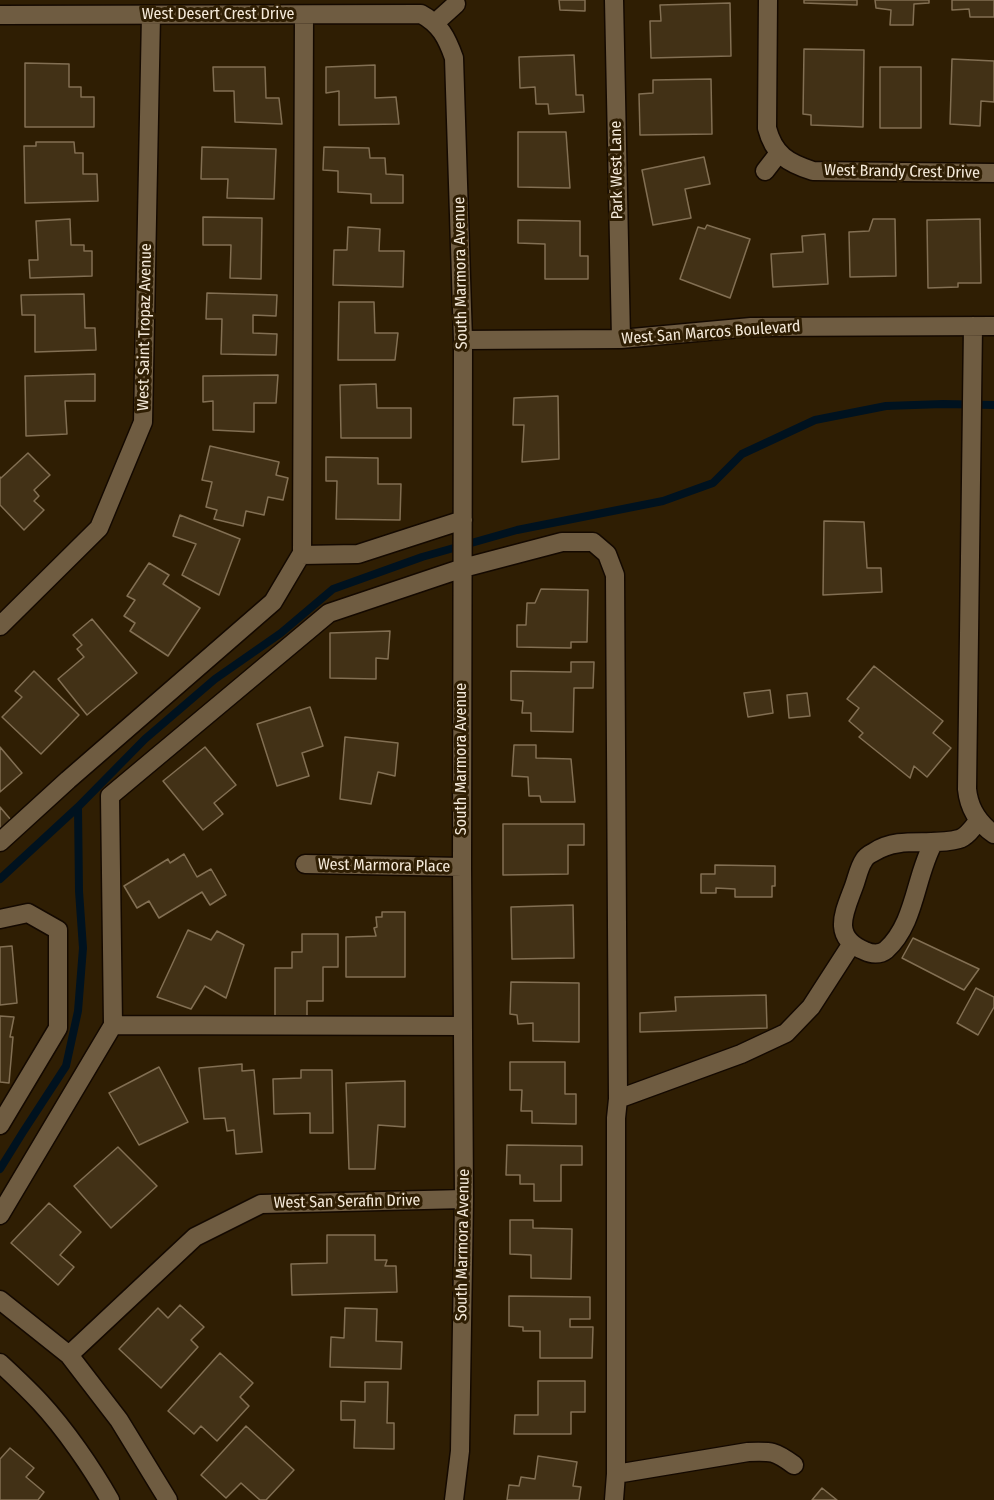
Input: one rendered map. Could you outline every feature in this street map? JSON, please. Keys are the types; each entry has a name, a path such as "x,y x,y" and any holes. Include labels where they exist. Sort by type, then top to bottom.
{"street":[{"name":"Park West Lane","path":"614,0 621,339"},
{"path":"765,171 779,153 770,141 767,128 768,0"},
{"path":"435,23 456,4"},
{"name":"West Desert Crest Drive","path":"0,15 410,14 421,15 435,23"},
{"name":"West Saint Tropaz Avenue","path":"0,626 99,528 143,422 151,15"},
{"path":"0,842 273,602 301,555 304,15"},
{"name":"South Marmora Avenue","path":"435,23 447,40 454,58 463,340 464,1199 460,1451 454,1500"},
{"name":"West Brandy Crest Drive","path":"779,153 788,162 813,171 994,172"},
{"path":"973,326 967,789 973,812 985,828 994,834"},
{"name":"West San Marcos Boulevard","path":"463,340 621,339 751,327 994,326"},
{"path":"301,555 358,554 463,520"},
{"path":"0,1215 112,1025 110,796 329,613 463,568 562,542 593,542 607,554 615,575 618,1099 616,1118 616,1474 614,1500"},
{"path":"934,842 926,856 908,916 899,934 884,952 874,954 851,945 844,931 842,919 864,858 881,847 898,843 962,839 979,820"},
{"name":"West Marmora Place","path":"305,864 462,867"},
{"path":"0,919 28,913 58,930 58,1028 0,1125"},
{"path":"618,1099 741,1054 786,1033 811,1007 851,945"},
{"path":"112,1025 463,1026"},
{"name":"West San Serafin Drive","path":"69,1355 195,1237 261,1204 464,1199"},
{"path":"0,1300 69,1355 120,1420 168,1500"},
{"path":"0,1363 40,1402 68,1437 110,1500"},
{"path":"616,1474 765,1451 778,1454 794,1465"}],"building":[{"path":"559,0 585,0 585,11 560,10"},
{"path":"804,0 857,0 857,5 804,3"},
{"path":"875,0 929,0 929,3 914,4 913,25 890,25 891,10 876,8"},
{"path":"952,0 994,0 994,17 970,17 969,9 952,10"},
{"path":"730,3 731,56 651,58 650,21 661,21 660,5"},
{"path":"804,49 864,50 863,127 811,125 811,115 803,114"},
{"path":"574,55 576,95 583,95 584,112 549,114 548,104 536,104 535,87 520,88 519,57"},
{"path":"952,59 994,61 994,102 981,101 980,126 950,124"},
{"path":"25,63 69,64 69,87 81,87 81,97 94,97 94,127 25,127"},
{"path":"375,65 375,98 396,97 399,124 339,125 339,91 326,93 326,67"},
{"path":"213,67 265,67 266,98 279,98 282,124 235,122 234,91 214,91"},
{"path":"880,67 921,67 921,128 880,128"},
{"path":"711,79 712,134 640,135 639,94 653,93 653,80"},
{"path":"518,132 566,132 570,188 518,187"},
{"path":"36,142 74,142 75,153 83,153 83,174 97,174 98,201 25,203 24,146 36,146"},
{"path":"202,147 276,149 274,199 227,198 228,179 201,179"},
{"path":"324,147 369,148 370,158 385,158 386,174 403,175 403,203 371,203 371,194 338,192 338,171 323,170"},
{"path":"704,157 710,184 685,189 691,218 653,225 642,170"},
{"path":"203,217 262,218 261,279 230,278 231,245 203,245"},
{"path":"70,219 71,245 84,245 84,251 92,251 92,276 30,278 29,260 38,260 36,221"},
{"path":"873,219 895,219 896,276 850,277 849,232 869,231"},
{"path":"980,219 981,283 958,283 958,287 928,288 927,220"},
{"path":"518,220 580,221 580,256 588,256 588,279 545,279 545,244 518,243"},
{"path":"707,225 750,239 730,298 680,279 698,227 705,229"},
{"path":"348,227 380,229 379,251 404,251 403,287 333,285 334,250 347,250"},
{"path":"825,234 828,284 773,287 771,254 803,252 802,236"},
{"path":"207,293 277,295 276,316 253,315 253,333 277,334 276,355 221,354 222,319 206,319"},
{"path":"84,294 85,328 95,328 96,350 35,352 35,315 22,315 21,295"},
{"path":"339,302 374,302 375,333 398,333 395,360 338,360"},
{"path":"95,374 95,401 65,401 67,434 26,436 25,376"},
{"path":"278,375 276,403 254,403 254,432 213,430 213,401 203,402 203,376"},
{"path":"376,384 377,408 411,408 411,438 341,438 340,385"},
{"path":"558,396 559,459 522,462 524,425 513,425 514,398"},
{"path":"210,446 279,462 276,475 288,478 283,500 268,497 264,515 246,511 243,526 214,519 217,510 206,507 212,482 202,480"},
{"path":"28,453 50,475 34,490 39,496 34,501 44,510 24,530 0,505 0,477"},
{"path":"326,457 378,458 378,484 401,484 400,520 336,519 337,481 326,481"},
{"path":"180,515 240,539 219,595 182,575 196,544 173,536"},
{"path":"824,521 864,522 867,568 881,568 882,592 823,595"},
{"path":"149,563 169,575 163,584 200,608 168,656 130,631 135,623 124,616 135,600 127,596"},
{"path":"541,589 588,590 587,642 571,642 571,648 517,647 517,625 526,625 527,603 535,603"},
{"path":"92,619 137,673 87,715 58,679 84,657 77,649 82,645 73,635"},
{"path":"390,631 388,659 376,658 376,679 330,678 330,633"},
{"path":"571,662 594,662 593,688 574,688 573,732 531,731 531,713 522,713 523,701 511,700 511,671 571,672"},
{"path":"874,666 943,721 933,733 951,748 927,777 914,766 910,778 859,737 863,733 849,721 859,708 847,699"},
{"path":"34,671 79,715 41,754 2,717 22,697 15,691"},
{"path":"770,690 773,713 748,717 744,693"},
{"path":"807,693 810,716 789,718 787,695"},
{"path":"310,707 323,746 302,753 309,776 277,786 257,724"},
{"path":"345,737 398,743 395,776 378,772 371,804 340,799"},
{"path":"514,745 536,745 536,758 571,759 575,802 541,802 540,796 529,796 528,777 512,776"},
{"path":"0,747 22,773 0,792"},
{"path":"205,747 236,785 214,803 223,814 203,830 163,781"},
{"path":"0,807 11,820 0,829"},
{"path":"503,824 584,824 584,845 568,845 568,874 503,875"},
{"path":"184,854 197,877 211,869 226,895 210,905 202,892 159,918 149,901 137,908 124,886 168,859 170,863"},
{"path":"715,865 775,866 775,886 772,886 772,897 735,897 735,889 716,888 716,893 701,893 701,874 715,874"},
{"path":"573,905 574,958 512,959 511,907"},
{"path":"382,912 405,912 405,977 346,977 346,937 376,936 374,928 377,927 376,917 382,917"},
{"path":"188,930 211,940 217,931 244,945 226,998 205,986 191,1009 157,997"},
{"path":"302,934 338,934 338,967 323,967 323,1001 307,1001 307,1017 275,1017 275,968 292,968 292,952 302,952"},
{"path":"913,938 979,969 964,990 902,958"},
{"path":"12,946 17,1003 0,1005 0,947"},
{"path":"511,982 579,983 579,1042 533,1041 533,1023 518,1024 517,1015 510,1014"},
{"path":"976,988 994,997 994,1007 978,1035 957,1023"},
{"path":"766,995 767,1028 640,1032 640,1013 676,1011 675,997"},
{"path":"0,1016 14,1017 10,1037 13,1037 9,1083 0,1082"},
{"path":"510,1062 565,1062 565,1094 576,1094 576,1124 532,1123 532,1111 521,1111 522,1090 510,1090"},
{"path":"242,1064 242,1071 254,1070 262,1152 236,1154 234,1130 227,1131 225,1118 204,1119 199,1068"},
{"path":"159,1067 188,1122 139,1145 109,1093"},
{"path":"301,1070 332,1070 333,1133 310,1133 310,1113 274,1114 273,1079 301,1078"},
{"path":"405,1081 405,1127 378,1125 375,1169 349,1169 346,1083"},
{"path":"507,1145 582,1146 582,1165 561,1165 561,1201 534,1201 534,1184 520,1184 520,1175 506,1175"},
{"path":"118,1147 157,1186 111,1228 74,1186"},
{"path":"49,1203 81,1232 60,1255 74,1267 58,1285 11,1243"},
{"path":"510,1220 533,1220 533,1228 572,1229 571,1279 531,1278 531,1255 510,1254"},
{"path":"327,1235 375,1235 375,1260 387,1260 385,1266 396,1266 397,1292 292,1295 291,1264 327,1263"},
{"path":"509,1296 590,1297 590,1319 570,1319 570,1327 593,1327 592,1358 540,1358 540,1331 523,1331 523,1327 509,1326"},
{"path":"180,1305 204,1327 191,1340 198,1347 161,1388 119,1349 158,1308 168,1318"},
{"path":"345,1308 377,1309 376,1341 402,1342 401,1369 330,1367 331,1337 344,1338"},
{"path":"220,1353 253,1383 240,1397 249,1406 217,1441 201,1426 194,1434 168,1411"},
{"path":"538,1381 585,1381 585,1412 571,1412 571,1434 514,1434 515,1415 538,1415"},
{"path":"365,1382 388,1382 387,1423 394,1423 394,1449 354,1448 355,1420 341,1420 341,1401 365,1402"},
{"path":"246,1426 294,1470 266,1500 260,1500 241,1483 226,1498 201,1475"},
{"path":"10,1448 34,1468 26,1477 44,1492 38,1500 0,1500 0,1459"},
{"path":"538,1456 577,1462 573,1486 581,1487 579,1500 507,1500 509,1485 519,1486 521,1477 535,1479"},
{"path":"822,1488 837,1500 812,1500"}],"waterway":[{"path":"0,1169 66,1066 78,1011 83,948 79,891 78,807 145,739 215,679 281,633 333,589 422,557 517,530 663,501 713,483 742,454 815,420 886,406 994,405"},
{"path":"0,879 78,807"}]}
